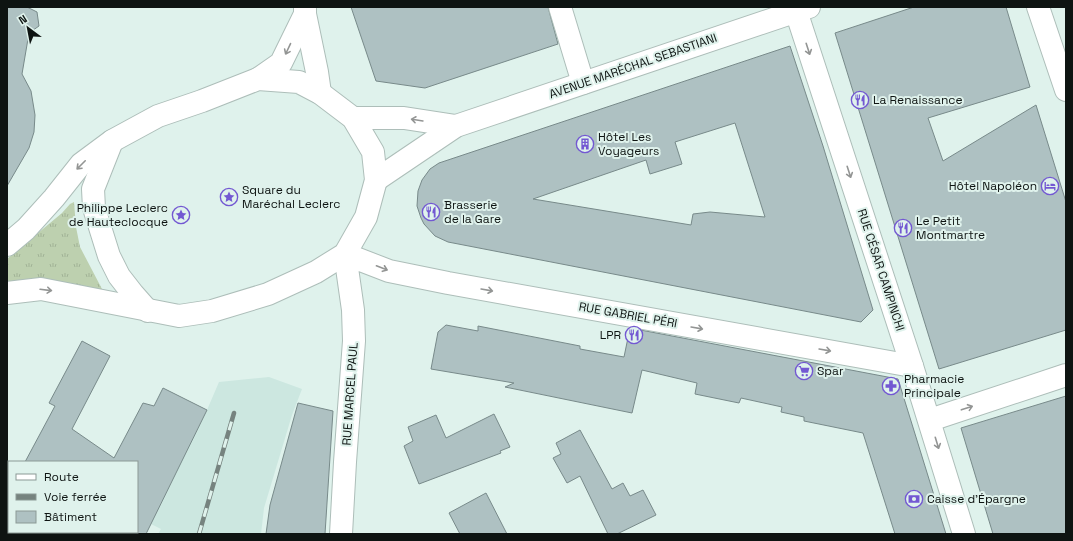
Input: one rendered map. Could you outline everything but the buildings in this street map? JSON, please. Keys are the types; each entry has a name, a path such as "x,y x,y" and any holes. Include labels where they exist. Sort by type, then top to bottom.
{"street":[{"path":"560,7 584,83"},
{"path":"1038,7 1066,90"},
{"name":"AVENUE MARÉCHAL SEBASTIANI","path":"376,180 456,126 800,8"},
{"name":"RUE CÉSAR CAMPINCHI","path":"800,8 930,420 964,534"},
{"path":"7,245 26,230 81,164 112,141 158,116 202,101 258,79 281,63 305,10"},
{"path":"305,10 320,93"},
{"path":"7,293 41,289 178,316 212,311 268,294 316,272 345,254 366,217 376,180 373,152 353,118 320,93 299,82 258,79"},
{"name":"AVENUE MARÉCHAL SEBASTIANI","path":"353,118 404,118 456,126"},
{"path":"112,141 93,189 94,208 109,256 119,276 148,311"},
{"name":"RUE GABRIEL PÉRI","path":"345,254 389,271 448,284 912,366"},
{"name":"RUE MARCEL PAUL","path":"341,534 354,340 353,310 345,254"},
{"path":"930,420 1066,375"}],"shaded area":[{"path":"269,377 302,389 292,415 264,508 261,534 158,534 161,529 151,524 207,410 219,382"}],"green space":[{"path":"74,202 76,227 80,247 102,289 98,291 7,284 7,259"}],"railway":[{"path":"199,534 234,413"}],"place":[{"name":"La Renaissance","path":"860,100"},
{"name":"Hôtel Les Voyageurs","path":"585,144"},
{"name":"Hôtel Napoléon","path":"1050,186"},
{"name":"Square du Maréchal Leclerc","path":"229,197"},
{"name":"Brasserie de la Gare","path":"431,212"},
{"name":"Philippe Leclerc de Hauteclocque","path":"181,215"},
{"name":"Le Petit Montmartre","path":"903,228"},
{"name":"LPR","path":"634,335"},
{"name":"Spar","path":"804,371"},
{"name":"Pharmacie Principale","path":"891,386"},
{"name":"Caisse d'Épargne","path":"914,499"}]}
